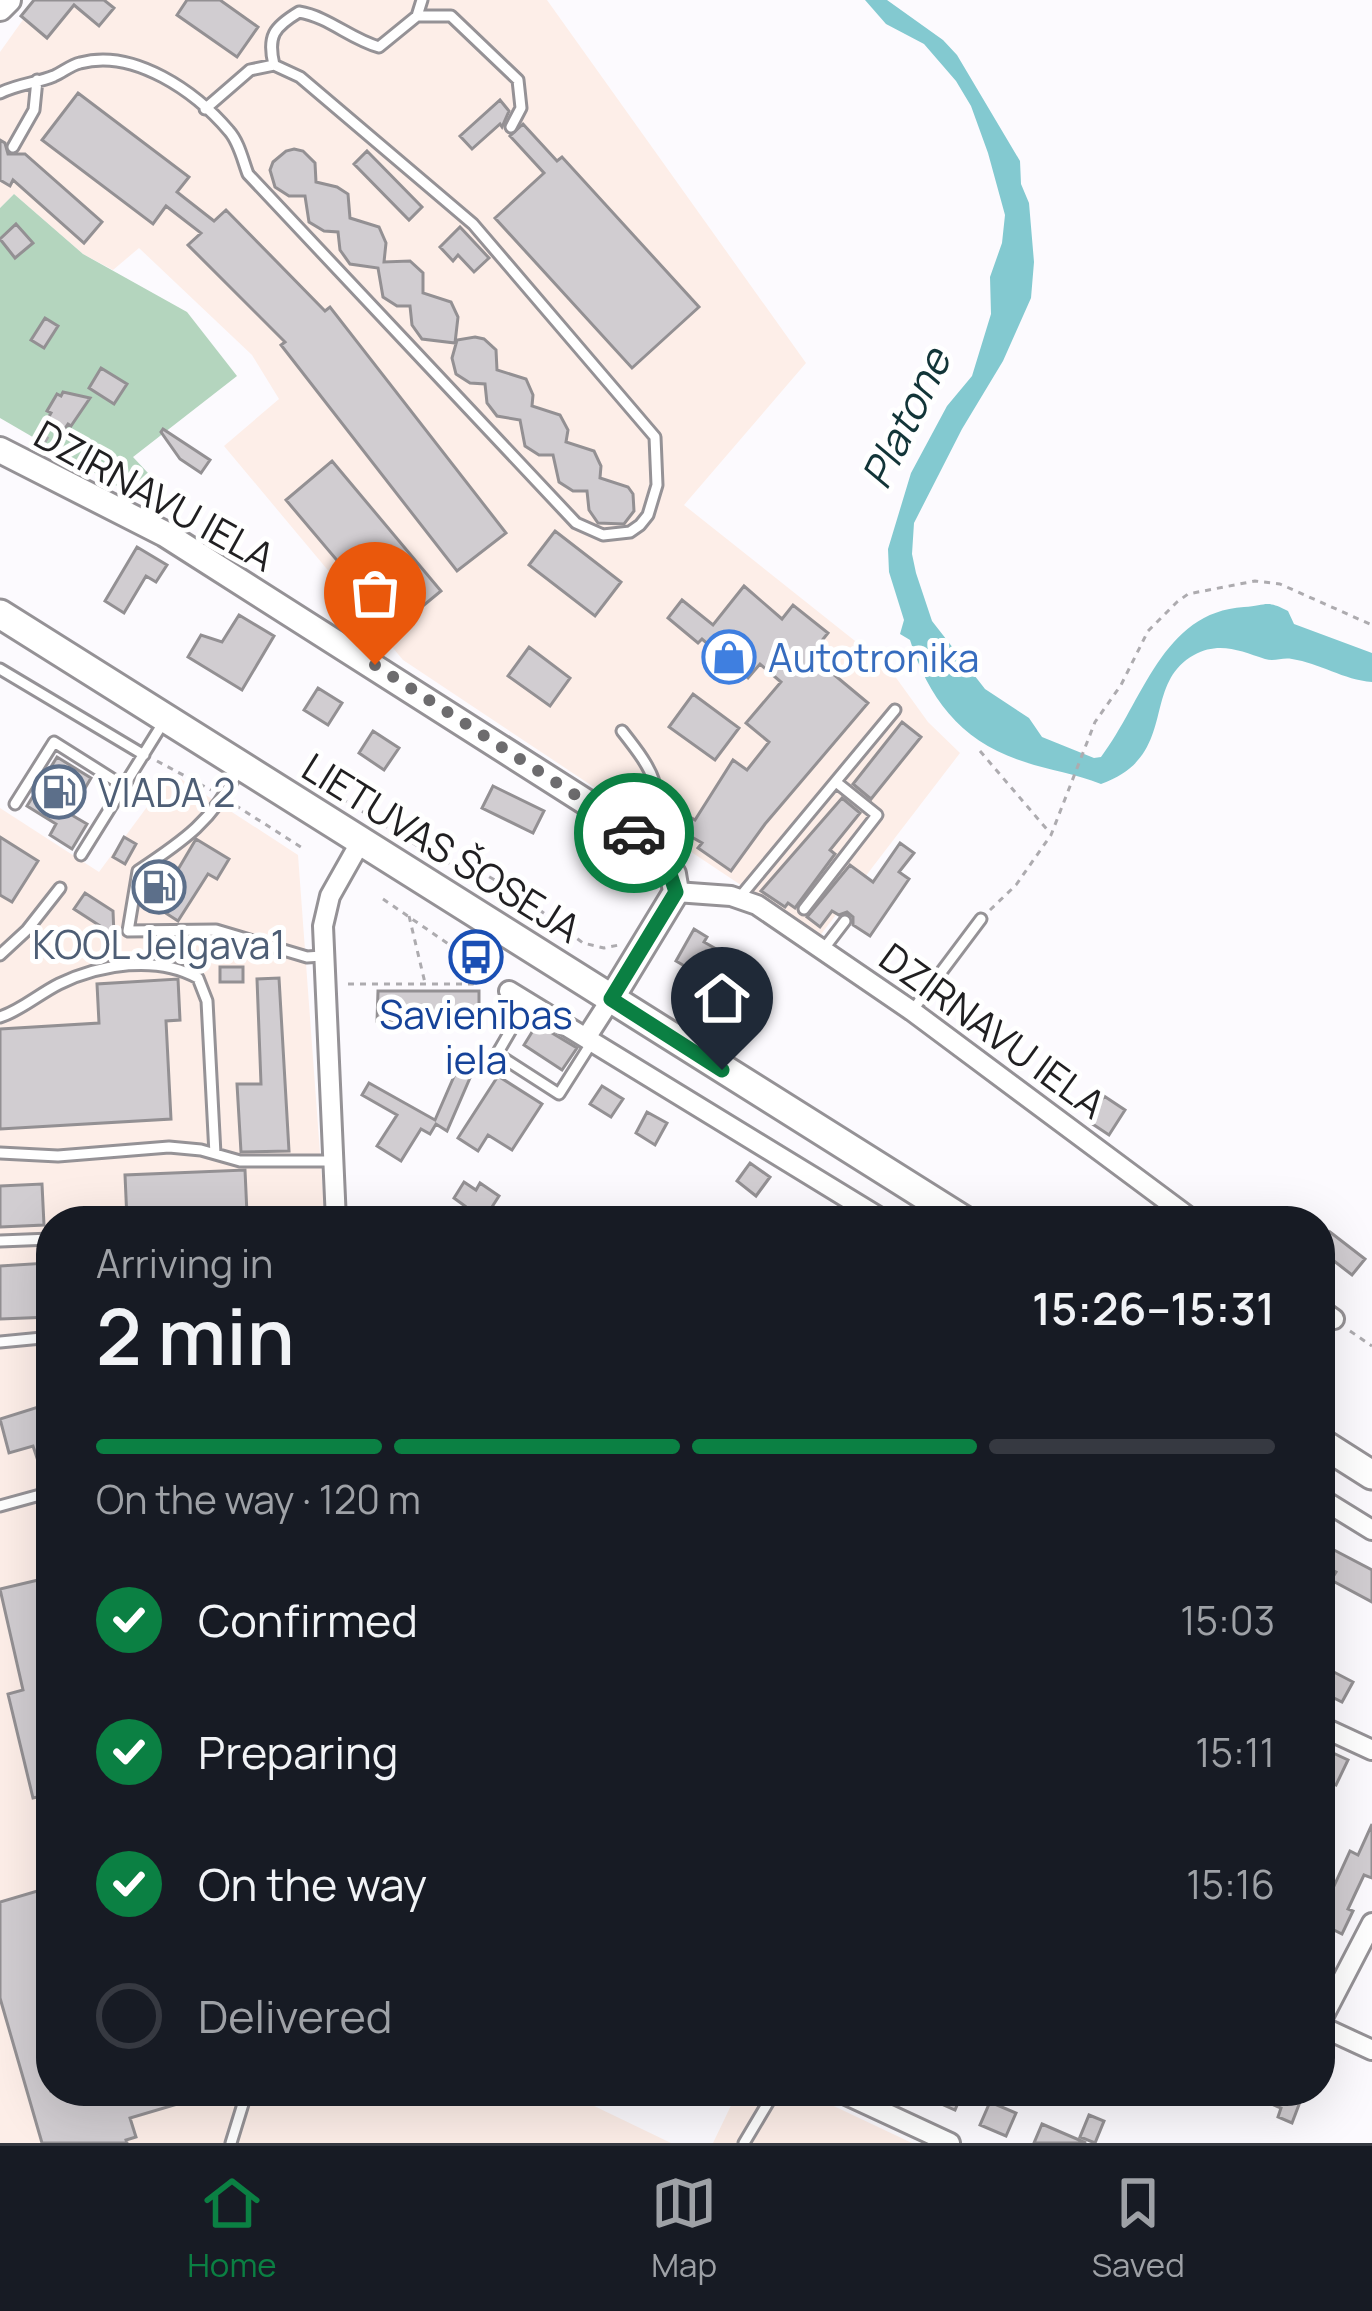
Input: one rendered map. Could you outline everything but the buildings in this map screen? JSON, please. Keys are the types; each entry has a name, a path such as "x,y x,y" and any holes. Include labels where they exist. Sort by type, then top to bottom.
{"main road":[{"name":"LIETUVAS ŠOSEJA","path":"0,614 941,1206"},
{"path":"1335,1452 1372,1475"}],"street":[{"path":"0,8 8,0"},
{"name":"DZIRNAVU IELA","path":"0,450 136,516 656,846"},
{"path":"335,1206 323,926 330,896 361,841"},
{"path":"589,1040 676,892 673,874 656,846"},
{"name":"DZIRNAVU IELA","path":"676,892 739,898 757,905 913,1011 1174,1206"},
{"path":"509,991 860,1206"},
{"path":"1335,1507 1372,1530"},
{"path":"1335,1733 1372,1750"},
{"path":"1335,1996 1372,1923"},
{"path":"1335,2032 1372,2050"},
{"path":"870,2106 950,2143"}],"lane":[{"path":"274,65 268,43 276,26 299,12 319,16 361,42 380,47 417,16 422,0"},
{"path":"417,16 451,16 518,80 521,108 511,127"},
{"path":"0,93 82,62 148,68 233,134 248,175 576,523 603,535 630,532 640,525 657,484 655,437 473,224 300,77 274,65 250,70 206,109"},
{"path":"13,147 34,110 37,80"},
{"path":"0,669 144,755"},
{"path":"739,898 895,710"},
{"path":"80,855 166,718"},
{"path":"622,731 646,762 661,798 656,846"},
{"path":"15,804 53,742 122,785"},
{"path":"241,766 224,798 197,831 138,871 128,931 215,930 307,957 323,956"},
{"path":"804,909 877,815 836,782"},
{"path":"0,955 60,888"},
{"path":"913,1011 981,919"},
{"path":"822,951 845,921"},
{"path":"0,1017 62,982 105,968 150,964 180,968 198,978 209,1022 215,1154"},
{"path":"527,1003 497,1054 559,1094 589,1040"},
{"path":"0,1154 58,1156 169,1147 240,1161 332,1161"},
{"path":"0,1241 36,1240"},
{"path":"0,1342 36,1339"},
{"path":"0,1506 36,1496"},
{"path":"231,2143 243,2106"},
{"path":"745,2143 766,2106"}],"path":[{"path":"45,442 49,435"},
{"path":"981,919 1016,885 1051,835 1088,740 1161,614 1188,594 1226,584 1280,584 1372,625"},
{"path":"980,752 1051,835"},
{"path":"144,755 176,769"},
{"path":"301,773 440,860 486,875 523,897 583,943 604,948 621,944"},
{"path":"294,842 304,849"},
{"path":"519,902 523,897"},
{"path":"383,898 506,982 509,991"},
{"path":"409,916 426,984"},
{"path":"455,947 464,946"},
{"path":"347,984 472,984 483,968"},
{"path":"1335,1320 1372,1346"}],"shaded area":[{"path":"37,0 547,0 806,363 684,505 889,668 928,722 960,753 819,937 403,660 224,446 279,399 252,355 139,248 113,270 83,254 14,194 0,208 0,52"},
{"path":"172,773 298,855 324,1206 36,1206 36,2106 594,2106 671,2143 0,2143 0,808 99,872"},
{"path":"731,2106 834,2106 912,2143 713,2143"}],"green space":[{"path":"14,194 83,254 187,312 237,376 133,457 162,488 148,504 0,418 0,208"}],"water":[{"path":"865,0 887,0 957,55 1020,161 1021,184 1029,203 1034,262 1031,298 1003,361 914,523 912,554 932,621 985,689 1029,718 1042,737 1094,758 1101,757 1174,642 1216,613 1266,604 1281,607 1294,624 1372,653 1372,682 1292,659 1269,660 1230,649 1203,651 1178,668 1168,684 1141,756 1125,772 1101,784 998,751 963,728 937,698 910,640 900,634 904,620 889,572 888,549 911,473 947,406 972,376 991,314 990,277 1002,243 1005,215 971,106 956,81 924,44 886,24"}],"way so far":[{"path":"375,665 634,833"}],"place":[{"name":"Autotronika","path":"729,657"},
{"name":"VIADA 2","path":"59,792"},
{"name":"KOOL Jelgava1","path":"159,887"},
{"name":"Savienības iela","path":"476,957"}],"route":[{"path":"634,833 664,856 676,892 611,999 722,1070"}],"water label":[{"name":"Platone","path":"905,418"}]}
